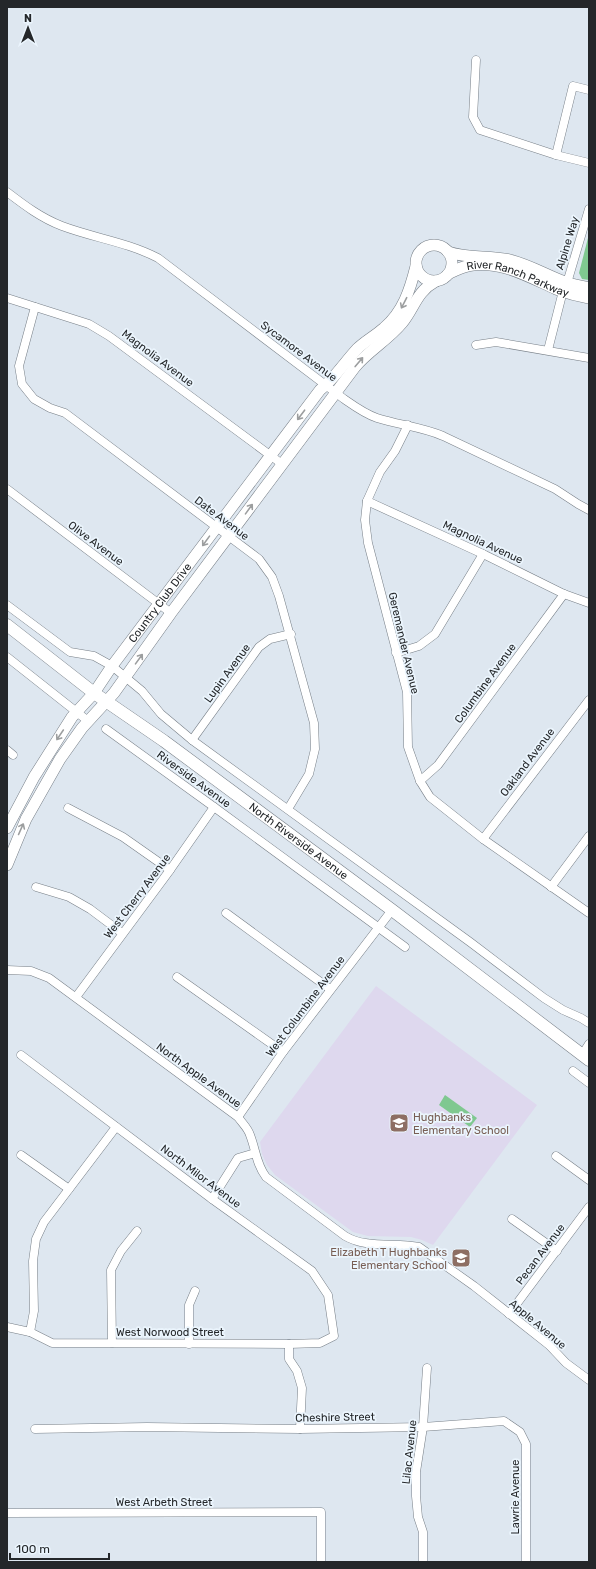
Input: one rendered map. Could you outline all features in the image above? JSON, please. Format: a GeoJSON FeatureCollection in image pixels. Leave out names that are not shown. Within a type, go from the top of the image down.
{"type":"FeatureCollection","features":[{"type":"Feature","properties":{"kind":"main road","name":"North Riverside Avenue"},"geometry":{"type":"LineString","coordinates":[[7,625],[40,649],[94,693],[164,741],[392,910],[585,1058]]}},
{"type":"Feature","properties":{"kind":"street"},"geometry":{"type":"LineString","coordinates":[[476,60],[473,117],[480,130],[556,155],[589,163]]}},
{"type":"Feature","properties":{"kind":"street"},"geometry":{"type":"LineString","coordinates":[[556,155],[573,86],[589,90]]}},
{"type":"Feature","properties":{"kind":"street","name":"Sycamore Avenue"},"geometry":{"type":"LineString","coordinates":[[7,192],[34,212],[62,226],[140,249],[158,258],[354,406],[375,417],[430,430],[555,489],[589,510]]}},
{"type":"Feature","properties":{"kind":"street","name":"Alpine Way"},"geometry":{"type":"LineString","coordinates":[[548,350],[565,287],[589,209]]}},
{"type":"Feature","properties":{"kind":"street"},"geometry":{"type":"LineString","coordinates":[[438,245],[443,247],[448,252],[452,263],[451,268],[448,274],[442,279],[436,281],[428,280],[418,271],[416,266],[417,256],[425,247],[438,245]]}},
{"type":"Feature","properties":{"kind":"street","name":"River Ranch Parkway"},"geometry":{"type":"LineString","coordinates":[[448,252],[464,256],[494,257],[517,262],[532,267],[565,287],[589,288]]}},
{"type":"Feature","properties":{"kind":"street","name":"River Ranch Parkway"},"geometry":{"type":"LineString","coordinates":[[448,274],[460,268],[471,265],[500,267],[565,287],[589,298]]}},
{"type":"Feature","properties":{"kind":"street","name":"Country Club Drive"},"geometry":{"type":"LineString","coordinates":[[7,828],[34,777],[77,712],[94,693],[112,666],[320,390],[334,378],[358,348],[383,329],[398,313],[411,287],[416,266]]}},
{"type":"Feature","properties":{"kind":"street","name":"Country Club Drive"},"geometry":{"type":"LineString","coordinates":[[7,865],[26,819],[43,786],[60,759],[85,725],[107,702],[126,677],[282,464],[364,357],[402,323],[422,290],[436,281]]}},
{"type":"Feature","properties":{"kind":"street","name":"Magnolia Avenue"},"geometry":{"type":"LineString","coordinates":[[7,298],[88,324],[109,336],[282,464]]}},
{"type":"Feature","properties":{"kind":"street","name":"Date Avenue"},"geometry":{"type":"LineString","coordinates":[[35,307],[20,366],[22,384],[34,399],[50,408],[64,413],[259,559],[272,577],[291,634],[314,723],[315,749],[309,774],[288,809]]}},
{"type":"Feature","properties":{"kind":"street"},"geometry":{"type":"LineString","coordinates":[[476,345],[496,342],[589,358]]}},
{"type":"Feature","properties":{"kind":"street","name":"Geremander Avenue"},"geometry":{"type":"LineString","coordinates":[[408,425],[395,451],[380,472],[367,500],[365,520],[368,543],[407,692],[408,747],[420,781],[430,797],[483,839],[589,913]]}},
{"type":"Feature","properties":{"kind":"street","name":"Olive Avenue"},"geometry":{"type":"LineString","coordinates":[[7,490],[171,614]]}},
{"type":"Feature","properties":{"kind":"street","name":"Magnolia Avenue"},"geometry":{"type":"LineString","coordinates":[[367,500],[483,554],[564,594],[589,604]]}},
{"type":"Feature","properties":{"kind":"street"},"geometry":{"type":"LineString","coordinates":[[396,653],[419,646],[435,634],[483,554]]}},
{"type":"Feature","properties":{"kind":"street","name":"Columbine Avenue"},"geometry":{"type":"LineString","coordinates":[[420,781],[438,765],[564,594]]}},
{"type":"Feature","properties":{"kind":"street","name":"North Riverside Avenue"},"geometry":{"type":"LineString","coordinates":[[7,605],[70,652],[94,656],[112,666],[142,691],[161,714],[192,740],[470,942],[544,998],[563,1010],[589,1023]]}},
{"type":"Feature","properties":{"kind":"street","name":"Lupin Avenue"},"geometry":{"type":"LineString","coordinates":[[192,740],[259,647],[270,639],[291,634]]}},
{"type":"Feature","properties":{"kind":"street"},"geometry":{"type":"LineString","coordinates":[[7,657],[77,712],[85,725]]}},
{"type":"Feature","properties":{"kind":"street","name":"Oakland Avenue"},"geometry":{"type":"LineString","coordinates":[[483,839],[589,700]]}},
{"type":"Feature","properties":{"kind":"street","name":"Riverside Avenue"},"geometry":{"type":"LineString","coordinates":[[106,729],[405,947]]}},
{"type":"Feature","properties":{"kind":"street","name":"West Cherry Avenue"},"geometry":{"type":"LineString","coordinates":[[76,997],[170,870],[214,807]]}},
{"type":"Feature","properties":{"kind":"street"},"geometry":{"type":"LineString","coordinates":[[68,808],[123,837],[170,870]]}},
{"type":"Feature","properties":{"kind":"street"},"geometry":{"type":"LineString","coordinates":[[551,887],[589,836]]}},
{"type":"Feature","properties":{"kind":"street"},"geometry":{"type":"LineString","coordinates":[[36,887],[74,900],[90,909],[122,933]]}},
{"type":"Feature","properties":{"kind":"street","name":"West Columbine Avenue"},"geometry":{"type":"LineString","coordinates":[[238,1117],[283,1052],[392,910]]}},
{"type":"Feature","properties":{"kind":"street"},"geometry":{"type":"LineString","coordinates":[[226,913],[330,989]]}},
{"type":"Feature","properties":{"kind":"street","name":"North Apple Avenue"},"geometry":{"type":"LineString","coordinates":[[7,970],[31,971],[49,978],[238,1117],[247,1127],[258,1164],[266,1177],[352,1241],[419,1247],[474,1286]]}},
{"type":"Feature","properties":{"kind":"street"},"geometry":{"type":"LineString","coordinates":[[177,977],[283,1052]]}},
{"type":"Feature","properties":{"kind":"street"},"geometry":{"type":"LineString","coordinates":[[585,1058],[589,1044]]}},
{"type":"Feature","properties":{"kind":"street","name":"North Milor Avenue"},"geometry":{"type":"LineString","coordinates":[[21,1055],[212,1199],[312,1272],[328,1295],[334,1336]]}},
{"type":"Feature","properties":{"kind":"street"},"geometry":{"type":"LineString","coordinates":[[573,1071],[589,1083]]}},
{"type":"Feature","properties":{"kind":"street"},"geometry":{"type":"LineString","coordinates":[[30,1332],[34,1311],[33,1262],[36,1239],[44,1222],[116,1127]]}},
{"type":"Feature","properties":{"kind":"street"},"geometry":{"type":"LineString","coordinates":[[212,1199],[238,1158],[255,1153]]}},
{"type":"Feature","properties":{"kind":"street"},"geometry":{"type":"LineString","coordinates":[[22,1155],[68,1189]]}},
{"type":"Feature","properties":{"kind":"street"},"geometry":{"type":"LineString","coordinates":[[556,1156],[589,1180]]}},
{"type":"Feature","properties":{"kind":"street","name":"Pecan Avenue"},"geometry":{"type":"LineString","coordinates":[[509,1314],[589,1207]]}},
{"type":"Feature","properties":{"kind":"street"},"geometry":{"type":"LineString","coordinates":[[512,1219],[557,1251]]}},
{"type":"Feature","properties":{"kind":"street"},"geometry":{"type":"LineString","coordinates":[[112,1343],[110,1270],[121,1251],[136,1231]]}},
{"type":"Feature","properties":{"kind":"street","name":"Apple Avenue"},"geometry":{"type":"LineString","coordinates":[[474,1286],[549,1345],[566,1363],[589,1380]]}},
{"type":"Feature","properties":{"kind":"street"},"geometry":{"type":"LineString","coordinates":[[189,1344],[189,1305],[195,1291]]}},
{"type":"Feature","properties":{"kind":"street","name":"West Norwood Street"},"geometry":{"type":"LineString","coordinates":[[7,1328],[30,1332],[52,1343],[289,1344],[320,1343],[334,1336]]}},
{"type":"Feature","properties":{"kind":"street"},"geometry":{"type":"LineString","coordinates":[[289,1344],[289,1360],[297,1371],[302,1388],[300,1429]]}},
{"type":"Feature","properties":{"kind":"street","name":"Lilac Avenue"},"geometry":{"type":"LineString","coordinates":[[423,1562],[423,1532],[418,1517],[416,1472],[423,1427],[428,1368]]}},
{"type":"Feature","properties":{"kind":"street","name":"Cheshire Street"},"geometry":{"type":"LineString","coordinates":[[35,1428],[147,1427],[300,1429],[423,1427],[504,1421],[520,1432]]}},
{"type":"Feature","properties":{"kind":"street","name":"Lawrie Avenue"},"geometry":{"type":"LineString","coordinates":[[520,1432],[526,1444],[526,1562]]}},
{"type":"Feature","properties":{"kind":"street","name":"West Arbeth Street"},"geometry":{"type":"LineString","coordinates":[[7,1513],[321,1512],[321,1562]]}},
{"type":"Feature","properties":{"kind":"shaded area","name":"Hughbanks Elementary School"},"geometry":{"type":"Polygon","coordinates":[[[376,986],[537,1105],[433,1245],[411,1237],[368,1236],[353,1232],[275,1175],[267,1165],[262,1154],[260,1142],[376,986]]]}},
{"type":"Feature","properties":{"kind":"green space"},"geometry":{"type":"Polygon","coordinates":[[[589,234],[589,280],[582,279],[579,273],[589,234]]]}},
{"type":"Feature","properties":{"kind":"green space"},"geometry":{"type":"Polygon","coordinates":[[[445,1095],[477,1118],[470,1127],[439,1105],[445,1095]]]}},
{"type":"Feature","properties":{"kind":"place","name":"Hughbanks Elementary School"},"geometry":{"type":"Point","coordinates":[399,1123]}},
{"type":"Feature","properties":{"kind":"place","name":"Elizabeth T Hughbanks Elementary School"},"geometry":{"type":"Point","coordinates":[461,1258]}}]}
